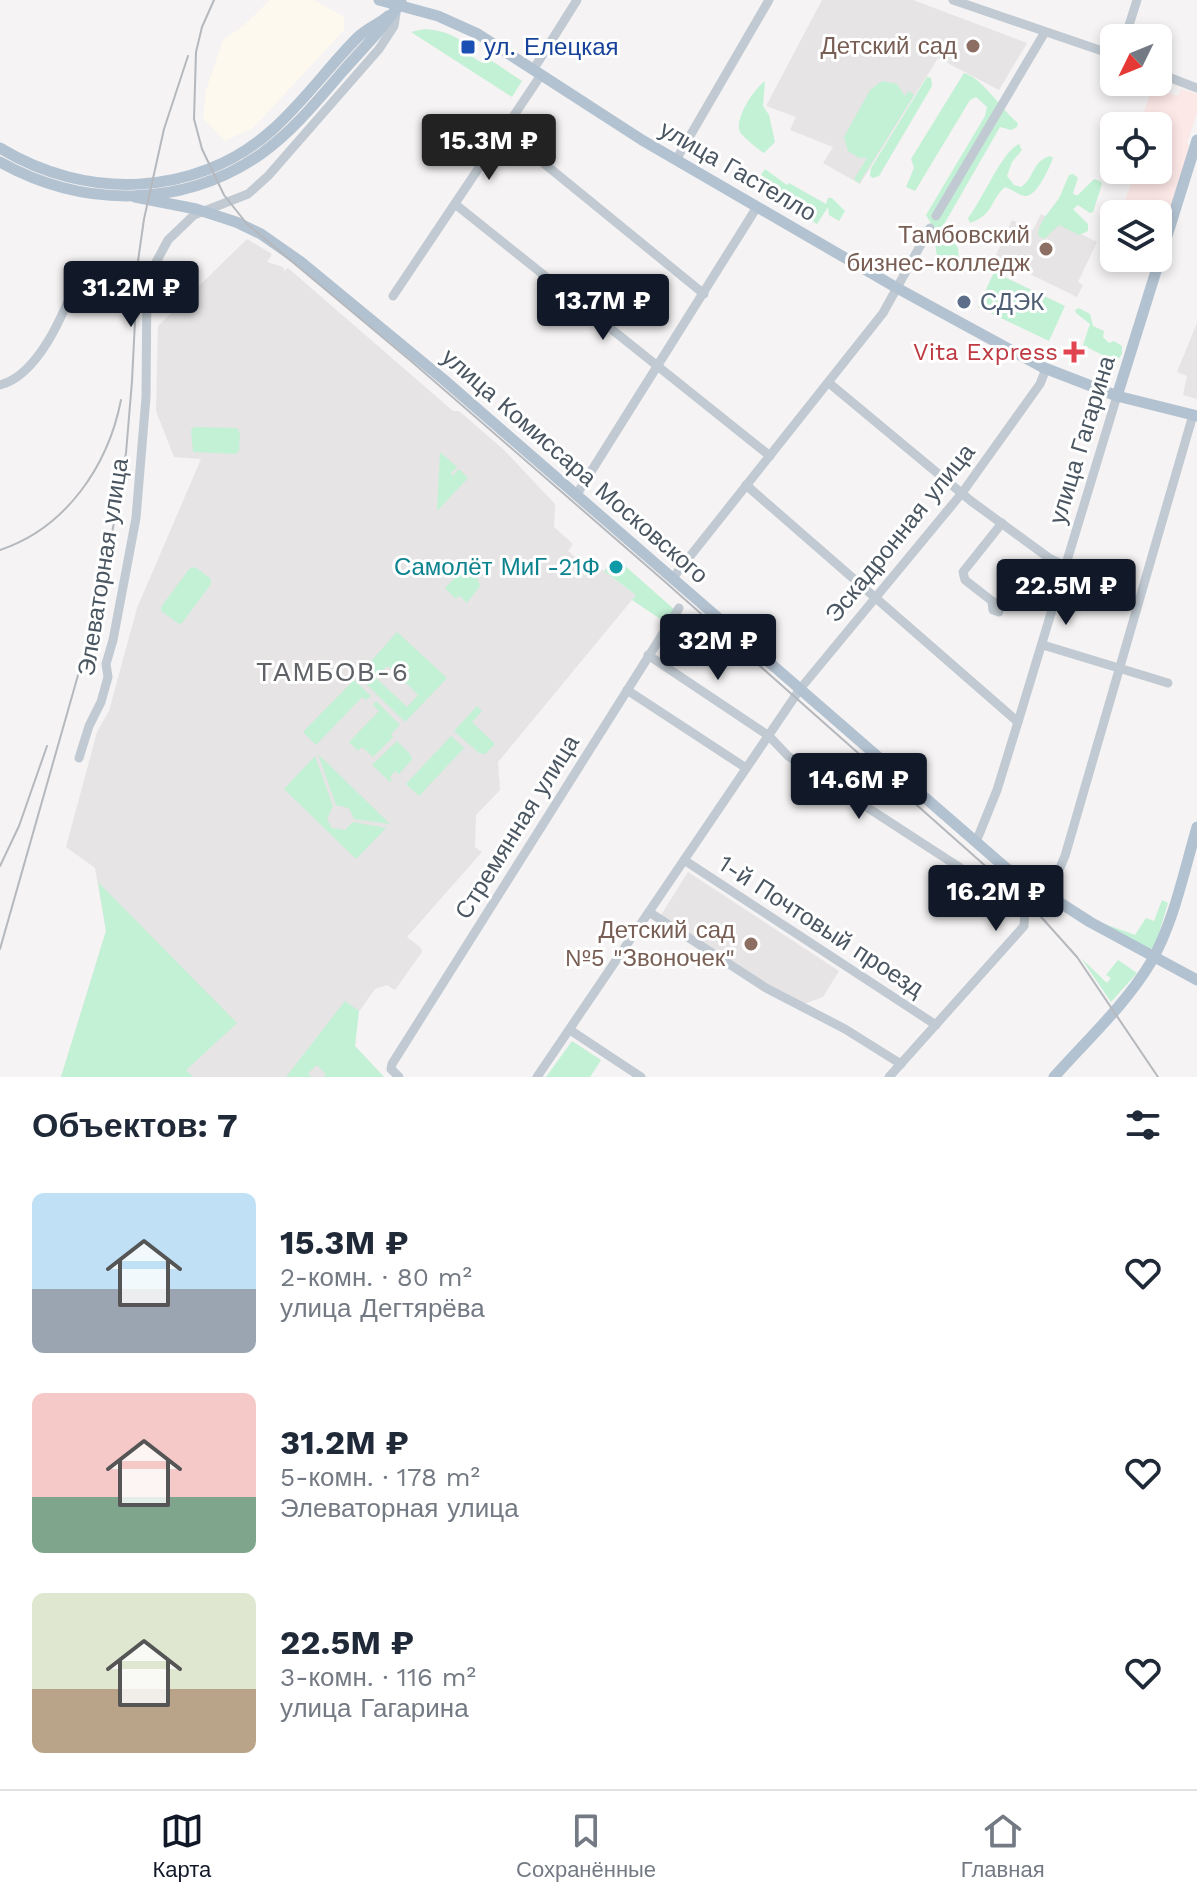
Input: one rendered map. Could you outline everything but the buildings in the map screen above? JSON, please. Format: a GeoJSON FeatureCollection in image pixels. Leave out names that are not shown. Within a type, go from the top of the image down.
{"type":"FeatureCollection","features":[{"type":"Feature","properties":{"kind":"main road","name":"улица Гастелло"},"geometry":{"type":"LineString","coordinates":[[379,0],[460,24],[676,160],[897,288],[1046,369],[1117,396],[1195,415]]}},
{"type":"Feature","properties":{"kind":"main road"},"geometry":{"type":"LineString","coordinates":[[0,162],[32,179],[93,195],[135,197],[195,187],[236,169],[276,142],[360,36],[399,4]]}},
{"type":"Feature","properties":{"kind":"main road"},"geometry":{"type":"LineString","coordinates":[[0,148],[36,168],[68,179],[125,185],[164,183],[200,172],[239,154],[316,94]]}},
{"type":"Feature","properties":{"kind":"main road","name":"улица Гагарина"},"geometry":{"type":"LineString","coordinates":[[1117,396],[1197,140]]}},
{"type":"Feature","properties":{"kind":"main road","name":"улица Комиссара Московского"},"geometry":{"type":"LineString","coordinates":[[135,197],[218,215],[247,227],[290,254],[577,494],[1006,868],[1119,939],[1197,980]]}},
{"type":"Feature","properties":{"kind":"main road"},"geometry":{"type":"LineString","coordinates":[[1054,1077],[1136,984],[1154,956],[1197,827]]}},
{"type":"Feature","properties":{"kind":"street"},"geometry":{"type":"LineString","coordinates":[[393,296],[503,130],[577,0]]}},
{"type":"Feature","properties":{"kind":"street"},"geometry":{"type":"LineString","coordinates":[[676,160],[769,0]]}},
{"type":"Feature","properties":{"kind":"street"},"geometry":{"type":"LineString","coordinates":[[953,0],[1100,50]]}},
{"type":"Feature","properties":{"kind":"street"},"geometry":{"type":"LineString","coordinates":[[1129,24],[1137,0]]}},
{"type":"Feature","properties":{"kind":"street","name":"Элеваторная улица"},"geometry":{"type":"LineString","coordinates":[[79,758],[108,677],[106,664],[136,518],[146,397],[147,288],[150,271],[168,240],[194,215],[248,194],[268,176],[379,49],[394,26],[399,4]]}},
{"type":"Feature","properties":{"kind":"street"},"geometry":{"type":"LineString","coordinates":[[936,216],[1045,32]]}},
{"type":"Feature","properties":{"kind":"street"},"geometry":{"type":"LineString","coordinates":[[1172,78],[1197,88]]}},
{"type":"Feature","properties":{"kind":"street"},"geometry":{"type":"LineString","coordinates":[[503,130],[704,294]]}},
{"type":"Feature","properties":{"kind":"street"},"geometry":{"type":"LineString","coordinates":[[455,204],[770,456]]}},
{"type":"Feature","properties":{"kind":"street"},"geometry":{"type":"LineString","coordinates":[[577,494],[757,207]]}},
{"type":"Feature","properties":{"kind":"street"},"geometry":{"type":"LineString","coordinates":[[672,579],[883,313],[930,228]]}},
{"type":"Feature","properties":{"kind":"street"},"geometry":{"type":"LineString","coordinates":[[0,385],[12,382],[42,351],[78,278]]}},
{"type":"Feature","properties":{"kind":"street","name":"Эскадронная улица"},"geometry":{"type":"LineString","coordinates":[[537,1077],[800,689],[962,493],[1040,384],[1046,369]]}},
{"type":"Feature","properties":{"kind":"street"},"geometry":{"type":"LineString","coordinates":[[829,383],[962,493],[1049,558],[1067,567]]}},
{"type":"Feature","properties":{"kind":"street","name":"улица Гагарина"},"geometry":{"type":"LineString","coordinates":[[976,842],[997,790],[1043,645],[1117,396]]}},
{"type":"Feature","properties":{"kind":"street"},"geometry":{"type":"LineString","coordinates":[[1048,895],[1065,856],[1195,415]]}},
{"type":"Feature","properties":{"kind":"street"},"geometry":{"type":"LineString","coordinates":[[746,485],[1018,722]]}},
{"type":"Feature","properties":{"kind":"street"},"geometry":{"type":"LineString","coordinates":[[992,601],[965,580],[963,572],[1002,523]]}},
{"type":"Feature","properties":{"kind":"street","name":"Стремянная улица"},"geometry":{"type":"LineString","coordinates":[[399,1077],[391,1069],[679,608]]}},
{"type":"Feature","properties":{"kind":"street"},"geometry":{"type":"LineString","coordinates":[[1043,645],[1168,683]]}},
{"type":"Feature","properties":{"kind":"street"},"geometry":{"type":"LineString","coordinates":[[648,655],[769,736],[788,756],[1014,901],[1026,914],[1024,926],[889,1077]]}},
{"type":"Feature","properties":{"kind":"street"},"geometry":{"type":"LineString","coordinates":[[627,690],[746,768]]}},
{"type":"Feature","properties":{"kind":"street","name":"1-й Почтовый проезд"},"geometry":{"type":"LineString","coordinates":[[684,860],[936,1025]]}},
{"type":"Feature","properties":{"kind":"street"},"geometry":{"type":"LineString","coordinates":[[649,912],[766,988],[845,1029],[901,1064]]}},
{"type":"Feature","properties":{"kind":"street"},"geometry":{"type":"LineString","coordinates":[[570,1030],[641,1077]]}},
{"type":"Feature","properties":{"kind":"shaded area"},"geometry":{"type":"Polygon","coordinates":[[[270,0],[314,0],[344,17],[344,30],[253,128],[225,141],[203,118],[206,90],[223,40],[270,0]]]}},
{"type":"Feature","properties":{"kind":"shaded area"},"geometry":{"type":"Polygon","coordinates":[[[822,0],[913,0],[1027,43],[999,90],[938,58],[860,184],[823,163],[833,147],[790,130],[796,117],[766,106],[822,0]]]}},
{"type":"Feature","properties":{"kind":"shaded area"},"geometry":{"type":"Polygon","coordinates":[[[1181,89],[1197,94],[1197,113],[1187,143],[1190,148],[1172,203],[1172,200],[1125,200],[1131,184],[1172,184],[1172,112],[1144,112],[1149,96],[1178,96],[1181,89]]]}},
{"type":"Feature","properties":{"kind":"shaded area","name":"Тамбовский бизнес-колледж"},"geometry":{"type":"Polygon","coordinates":[[[1041,214],[1097,242],[1078,282],[1083,285],[1077,297],[995,257],[1012,220],[1033,230],[1041,214]]]}},
{"type":"Feature","properties":{"kind":"shaded area"},"geometry":{"type":"Polygon","coordinates":[[[247,239],[272,254],[267,262],[283,267],[284,271],[288,268],[453,411],[459,411],[504,450],[555,504],[554,527],[573,544],[568,551],[585,565],[589,560],[636,595],[498,762],[500,790],[476,815],[475,847],[482,852],[407,937],[422,952],[395,990],[387,985],[375,989],[358,1013],[355,1046],[384,1077],[61,1077],[106,931],[95,868],[66,847],[97,732],[109,711],[137,608],[201,459],[174,457],[156,411],[158,326],[247,239]]]}},
{"type":"Feature","properties":{"kind":"shaded area"},"geometry":{"type":"Polygon","coordinates":[[[1197,323],[1197,399],[1183,395],[1187,376],[1177,372],[1197,323]]]}},
{"type":"Feature","properties":{"kind":"shaded area","name":"Детский сад №5 \"Звоночек\""},"geometry":{"type":"Polygon","coordinates":[[[688,872],[839,971],[823,997],[804,1004],[760,980],[661,915],[688,872]]]}},
{"type":"Feature","properties":{"kind":"green space"},"geometry":{"type":"Polygon","coordinates":[[[424,29],[454,36],[463,42],[459,48],[482,63],[486,57],[522,81],[512,97],[411,32],[424,29]]]}},
{"type":"Feature","properties":{"kind":"green space"},"geometry":{"type":"Polygon","coordinates":[[[964,73],[986,88],[1018,123],[1011,130],[1000,127],[943,226],[958,248],[959,264],[951,271],[938,264],[933,227],[926,215],[985,116],[987,107],[976,97],[970,100],[915,191],[906,187],[914,168],[911,159],[964,73]]]}},
{"type":"Feature","properties":{"kind":"green space"},"geometry":{"type":"Polygon","coordinates":[[[927,77],[931,78],[932,86],[879,176],[873,178],[870,176],[871,168],[927,77]]]}},
{"type":"Feature","properties":{"kind":"green space"},"geometry":{"type":"Polygon","coordinates":[[[765,81],[763,106],[769,115],[775,142],[764,153],[741,134],[739,126],[746,105],[765,81]]]}},
{"type":"Feature","properties":{"kind":"green space"},"geometry":{"type":"Polygon","coordinates":[[[882,81],[897,84],[905,96],[909,91],[914,95],[859,183],[854,179],[867,158],[859,158],[848,151],[844,137],[870,90],[882,81]]]}},
{"type":"Feature","properties":{"kind":"green space"},"geometry":{"type":"Polygon","coordinates":[[[1019,144],[1022,150],[1012,162],[1007,176],[1014,185],[1021,187],[1039,162],[1050,156],[1053,158],[1042,181],[1034,192],[1025,196],[1005,187],[984,216],[970,223],[968,218],[999,166],[1019,144]]]}},
{"type":"Feature","properties":{"kind":"green space"},"geometry":{"type":"Polygon","coordinates":[[[765,169],[787,185],[789,183],[826,204],[828,198],[832,198],[845,211],[839,221],[829,215],[828,207],[817,224],[768,195],[773,183],[761,175],[765,169]]]}},
{"type":"Feature","properties":{"kind":"green space"},"geometry":{"type":"Polygon","coordinates":[[[1069,175],[1078,178],[1075,195],[1094,179],[1102,184],[1093,212],[1078,205],[1073,209],[1088,224],[1088,231],[1079,235],[1059,225],[1044,239],[1038,235],[1041,223],[1058,199],[1069,175]]]}},
{"type":"Feature","properties":{"kind":"green space"},"geometry":{"type":"Polygon","coordinates":[[[994,272],[1065,306],[1049,341],[978,307],[994,272]]]}},
{"type":"Feature","properties":{"kind":"green space"},"geometry":{"type":"Polygon","coordinates":[[[1079,308],[1090,314],[1093,326],[1104,331],[1103,337],[1109,343],[1114,341],[1122,346],[1122,354],[1116,362],[1083,345],[1090,324],[1076,313],[1075,310],[1079,308]]]}},
{"type":"Feature","properties":{"kind":"green space"},"geometry":{"type":"Polygon","coordinates":[[[194,427],[237,428],[240,434],[239,451],[235,454],[193,452],[191,430],[194,427]]]}},
{"type":"Feature","properties":{"kind":"green space"},"geometry":{"type":"Polygon","coordinates":[[[440,452],[457,467],[452,476],[459,469],[468,478],[437,511],[440,452]]]}},
{"type":"Feature","properties":{"kind":"green space"},"geometry":{"type":"Polygon","coordinates":[[[616,558],[676,611],[668,624],[632,600],[636,595],[604,571],[616,558]]]}},
{"type":"Feature","properties":{"kind":"green space"},"geometry":{"type":"Polygon","coordinates":[[[466,566],[477,577],[480,586],[467,603],[459,595],[456,599],[445,588],[466,566]]]}},
{"type":"Feature","properties":{"kind":"green space"},"geometry":{"type":"Polygon","coordinates":[[[195,567],[211,579],[211,584],[179,624],[161,611],[161,607],[190,568],[195,567]]]}},
{"type":"Feature","properties":{"kind":"green space"},"geometry":{"type":"Polygon","coordinates":[[[397,632],[447,678],[405,722],[358,676],[397,632]],[[388,666],[375,677],[407,707],[418,695],[402,679],[407,673],[401,667],[395,673],[388,666]]]}},
{"type":"Feature","properties":{"kind":"green space"},"geometry":{"type":"Polygon","coordinates":[[[354,680],[371,696],[366,700],[362,697],[316,745],[303,732],[354,680]]]}},
{"type":"Feature","properties":{"kind":"green space"},"geometry":{"type":"Polygon","coordinates":[[[376,701],[400,725],[373,757],[362,747],[358,751],[349,742],[379,711],[373,705],[376,701]]]}},
{"type":"Feature","properties":{"kind":"green space"},"geometry":{"type":"Polygon","coordinates":[[[477,706],[482,711],[472,722],[495,744],[485,754],[479,753],[454,731],[477,706]]]}},
{"type":"Feature","properties":{"kind":"green space"},"geometry":{"type":"Polygon","coordinates":[[[451,736],[464,748],[419,796],[406,784],[451,736]]]}},
{"type":"Feature","properties":{"kind":"green space"},"geometry":{"type":"Polygon","coordinates":[[[397,741],[412,760],[399,774],[395,771],[390,782],[372,765],[397,741]]]}},
{"type":"Feature","properties":{"kind":"green space"},"geometry":{"type":"Polygon","coordinates":[[[318,754],[390,824],[354,819],[349,808],[336,805],[318,754]]]}},
{"type":"Feature","properties":{"kind":"green space"},"geometry":{"type":"Polygon","coordinates":[[[315,756],[333,806],[327,819],[332,828],[345,830],[353,822],[386,828],[356,859],[284,789],[315,756]]]}},
{"type":"Feature","properties":{"kind":"green space"},"geometry":{"type":"Polygon","coordinates":[[[98,882],[237,1023],[186,1070],[193,1077],[61,1077],[106,931],[98,882]]]}},
{"type":"Feature","properties":{"kind":"green space"},"geometry":{"type":"Polygon","coordinates":[[[1162,900],[1168,903],[1155,946],[1149,950],[1104,925],[1135,935],[1146,918],[1154,921],[1162,900]]]}},
{"type":"Feature","properties":{"kind":"green space"},"geometry":{"type":"Polygon","coordinates":[[[1081,958],[1107,983],[1111,978],[1106,975],[1118,960],[1137,973],[1111,1002],[1081,958]]]}},
{"type":"Feature","properties":{"kind":"green space"},"geometry":{"type":"Polygon","coordinates":[[[345,1001],[359,1011],[355,1046],[384,1077],[323,1077],[326,1074],[317,1065],[308,1073],[311,1077],[286,1077],[345,1001]]]}},
{"type":"Feature","properties":{"kind":"green space"},"geometry":{"type":"Polygon","coordinates":[[[572,1041],[601,1060],[590,1077],[546,1077],[572,1041]]]}},
{"type":"Feature","properties":{"kind":"railway"},"geometry":{"type":"LineString","coordinates":[[214,0],[202,27],[196,52],[194,119],[202,149],[224,195],[247,224],[411,361],[663,580],[1034,909],[1077,957],[1158,1077]]}},
{"type":"Feature","properties":{"kind":"railway"},"geometry":{"type":"LineString","coordinates":[[0,949],[102,591],[126,453],[138,261],[144,219],[164,129],[188,56]]}},
{"type":"Feature","properties":{"kind":"railway"},"geometry":{"type":"LineString","coordinates":[[0,550],[45,527],[80,492],[106,448],[121,400]]}},
{"type":"Feature","properties":{"kind":"railway"},"geometry":{"type":"LineString","coordinates":[[0,866],[19,826],[47,746]]}},
{"type":"Feature","properties":{"kind":"place","name":"Детский сад"},"geometry":{"type":"Point","coordinates":[973,46]}},
{"type":"Feature","properties":{"kind":"place","name":"ул. Елецкая"},"geometry":{"type":"Point","coordinates":[468,47]}},
{"type":"Feature","properties":{"kind":"place","name":"Тамбовский бизнес-колледж"},"geometry":{"type":"Point","coordinates":[1046,249]}},
{"type":"Feature","properties":{"kind":"place","name":"СДЭК"},"geometry":{"type":"Point","coordinates":[964,302]}},
{"type":"Feature","properties":{"kind":"place","name":"Vita Express"},"geometry":{"type":"Point","coordinates":[1074,352]}},
{"type":"Feature","properties":{"kind":"place","name":"Самолёт МиГ-21Ф"},"geometry":{"type":"Point","coordinates":[616,567]}},
{"type":"Feature","properties":{"kind":"place","name":"Детский сад №5 \"Звоночек\""},"geometry":{"type":"Point","coordinates":[751,944]}},
{"type":"Feature","properties":{"kind":"district","name":"ТАМБОВ-6"},"geometry":{"type":"Point","coordinates":[333,672]}}]}
